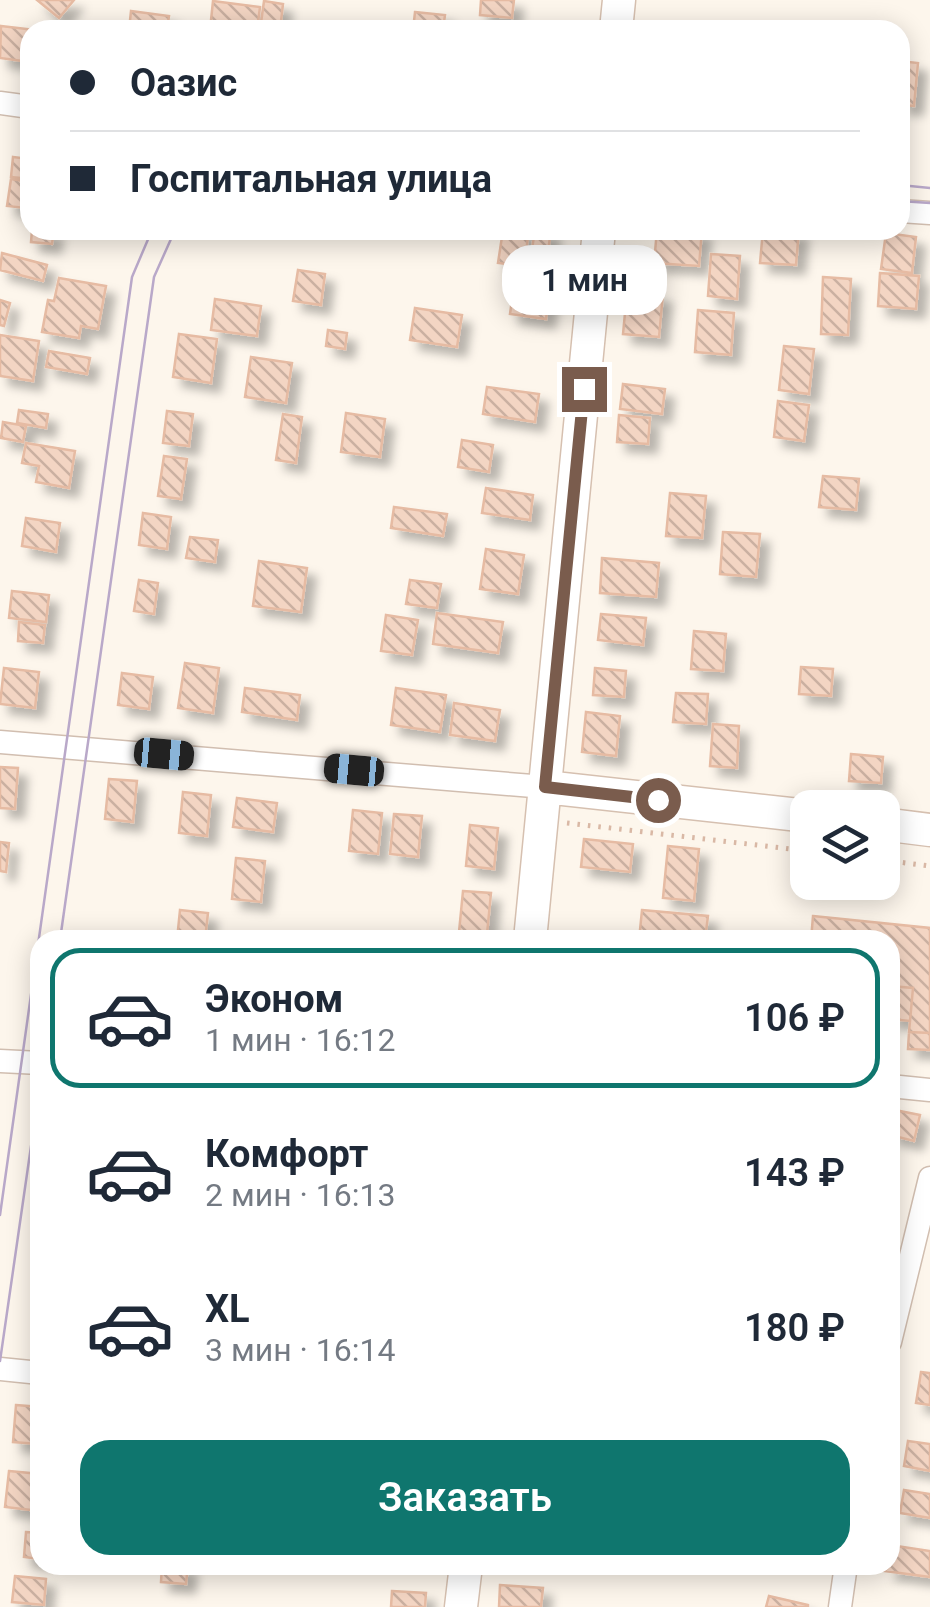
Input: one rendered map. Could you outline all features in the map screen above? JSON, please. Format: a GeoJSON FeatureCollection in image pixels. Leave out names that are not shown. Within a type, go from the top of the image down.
{"type":"FeatureCollection","features":[{"type":"Feature","properties":{"kind":"main road"},"geometry":{"type":"LineString","coordinates":[[531,930],[598,240]]}},
{"type":"Feature","properties":{"kind":"main road"},"geometry":{"type":"LineString","coordinates":[[543,804],[790,815]]}},
{"type":"Feature","properties":{"kind":"main road"},"geometry":{"type":"LineString","coordinates":[[900,826],[930,830]]}},
{"type":"Feature","properties":{"kind":"main road"},"geometry":{"type":"LineString","coordinates":[[462,1607],[465,1575]]}},
{"type":"Feature","properties":{"kind":"street"},"geometry":{"type":"LineString","coordinates":[[0,742],[543,804]]}},
{"type":"Feature","properties":{"kind":"street"},"geometry":{"type":"LineString","coordinates":[[0,1061],[30,1062]]}},
{"type":"Feature","properties":{"kind":"street"},"geometry":{"type":"LineString","coordinates":[[900,1087],[930,1090]]}},
{"type":"Feature","properties":{"kind":"street"},"geometry":{"type":"LineString","coordinates":[[900,1301],[930,1178]]}},
{"type":"Feature","properties":{"kind":"street"},"geometry":{"type":"LineString","coordinates":[[0,1369],[30,1372]]}},
{"type":"Feature","properties":{"kind":"street"},"geometry":{"type":"LineString","coordinates":[[840,1607],[845,1575]]}},
{"type":"Feature","properties":{"kind":"path"},"geometry":{"type":"LineString","coordinates":[[543,804],[790,849]]}},
{"type":"Feature","properties":{"kind":"path"},"geometry":{"type":"LineString","coordinates":[[900,862],[930,866]]}},
{"type":"Feature","properties":{"kind":"building"},"geometry":{"type":"Polygon","coordinates":[[[37,0],[74,0],[59,18],[37,0]]]}},
{"type":"Feature","properties":{"kind":"building"},"geometry":{"type":"Polygon","coordinates":[[[481,0],[514,0],[512,18],[480,15],[481,0]]]}},
{"type":"Feature","properties":{"kind":"building"},"geometry":{"type":"Polygon","coordinates":[[[213,1],[260,7],[258,20],[211,20],[213,1]]]}},
{"type":"Feature","properties":{"kind":"building"},"geometry":{"type":"Polygon","coordinates":[[[264,1],[283,4],[281,20],[261,20],[264,1]]]}},
{"type":"Feature","properties":{"kind":"building"},"geometry":{"type":"Polygon","coordinates":[[[131,11],[169,16],[168,20],[130,20],[131,11]]]}},
{"type":"Feature","properties":{"kind":"building"},"geometry":{"type":"Polygon","coordinates":[[[415,12],[445,15],[444,20],[414,20],[415,12]]]}},
{"type":"Feature","properties":{"kind":"building"},"geometry":{"type":"Polygon","coordinates":[[[1,26],[20,28],[20,61],[0,58],[1,26]]]}},
{"type":"Feature","properties":{"kind":"building"},"geometry":{"type":"Polygon","coordinates":[[[910,62],[918,63],[914,106],[910,106],[910,62]]]}},
{"type":"Feature","properties":{"kind":"building"},"geometry":{"type":"Polygon","coordinates":[[[13,157],[20,158],[20,178],[11,177],[13,157]]]}},
{"type":"Feature","properties":{"kind":"building"},"geometry":{"type":"Polygon","coordinates":[[[11,179],[20,180],[20,207],[7,206],[11,179]]]}},
{"type":"Feature","properties":{"kind":"building"},"geometry":{"type":"Polygon","coordinates":[[[916,237],[912,273],[881,269],[885,240],[916,237]]]}},
{"type":"Feature","properties":{"kind":"building"},"geometry":{"type":"Polygon","coordinates":[[[31,240],[53,240],[52,244],[31,240]]]}},
{"type":"Feature","properties":{"kind":"building"},"geometry":{"type":"Polygon","coordinates":[[[501,240],[528,240],[524,266],[498,263],[501,240]]]}},
{"type":"Feature","properties":{"kind":"building"},"geometry":{"type":"Polygon","coordinates":[[[533,240],[550,240],[548,252],[532,249],[533,240]]]}},
{"type":"Feature","properties":{"kind":"building"},"geometry":{"type":"Polygon","coordinates":[[[656,240],[701,240],[699,266],[654,263],[656,240]]]}},
{"type":"Feature","properties":{"kind":"building"},"geometry":{"type":"Polygon","coordinates":[[[762,240],[798,240],[796,265],[760,263],[762,240]]]}},
{"type":"Feature","properties":{"kind":"building"},"geometry":{"type":"Polygon","coordinates":[[[2,253],[47,265],[43,281],[0,270],[2,253]]]}},
{"type":"Feature","properties":{"kind":"building"},"geometry":{"type":"Polygon","coordinates":[[[711,254],[740,256],[737,299],[708,296],[711,254]]]}},
{"type":"Feature","properties":{"kind":"building"},"geometry":{"type":"Polygon","coordinates":[[[298,270],[325,274],[321,305],[293,301],[298,270]]]}},
{"type":"Feature","properties":{"kind":"building"},"geometry":{"type":"Polygon","coordinates":[[[516,270],[552,276],[546,319],[510,314],[516,270]]]}},
{"type":"Feature","properties":{"kind":"building"},"geometry":{"type":"Polygon","coordinates":[[[880,273],[919,276],[916,309],[878,306],[880,273]]]}},
{"type":"Feature","properties":{"kind":"building"},"geometry":{"type":"Polygon","coordinates":[[[823,277],[851,279],[848,335],[821,334],[823,277]]]}},
{"type":"Feature","properties":{"kind":"building"},"geometry":{"type":"Polygon","coordinates":[[[59,278],[106,286],[98,329],[81,326],[79,338],[42,332],[48,300],[54,301],[59,278]]]}},
{"type":"Feature","properties":{"kind":"building"},"geometry":{"type":"Polygon","coordinates":[[[627,292],[663,294],[659,337],[623,334],[627,292]]]}},
{"type":"Feature","properties":{"kind":"building"},"geometry":{"type":"Polygon","coordinates":[[[215,299],[261,306],[257,336],[211,330],[215,299]]]}},
{"type":"Feature","properties":{"kind":"building"},"geometry":{"type":"Polygon","coordinates":[[[0,300],[10,303],[4,326],[0,325],[0,300]]]}},
{"type":"Feature","properties":{"kind":"building"},"geometry":{"type":"Polygon","coordinates":[[[415,308],[462,315],[457,347],[410,340],[415,308]]]}},
{"type":"Feature","properties":{"kind":"building"},"geometry":{"type":"Polygon","coordinates":[[[698,310],[734,313],[731,355],[695,352],[698,310]]]}},
{"type":"Feature","properties":{"kind":"building"},"geometry":{"type":"Polygon","coordinates":[[[328,330],[347,333],[345,349],[326,346],[328,330]]]}},
{"type":"Feature","properties":{"kind":"building"},"geometry":{"type":"Polygon","coordinates":[[[179,334],[217,339],[211,383],[173,377],[179,334]]]}},
{"type":"Feature","properties":{"kind":"building"},"geometry":{"type":"Polygon","coordinates":[[[0,335],[39,341],[33,381],[0,376],[0,335]]]}},
{"type":"Feature","properties":{"kind":"building"},"geometry":{"type":"Polygon","coordinates":[[[784,346],[814,349],[809,394],[779,390],[784,346]]]}},
{"type":"Feature","properties":{"kind":"building"},"geometry":{"type":"Polygon","coordinates":[[[49,351],[90,358],[87,374],[46,367],[49,351]]]}},
{"type":"Feature","properties":{"kind":"building"},"geometry":{"type":"Polygon","coordinates":[[[251,357],[292,363],[286,403],[245,397],[251,357]]]}},
{"type":"Feature","properties":{"kind":"building"},"geometry":{"type":"Polygon","coordinates":[[[623,384],[665,389],[662,414],[620,409],[623,384]]]}},
{"type":"Feature","properties":{"kind":"building"},"geometry":{"type":"Polygon","coordinates":[[[487,387],[539,394],[535,422],[483,414],[487,387]]]}},
{"type":"Feature","properties":{"kind":"building"},"geometry":{"type":"Polygon","coordinates":[[[778,401],[809,405],[804,441],[774,437],[778,401]]]}},
{"type":"Feature","properties":{"kind":"building"},"geometry":{"type":"Polygon","coordinates":[[[19,410],[48,414],[46,428],[17,423],[19,410]]]}},
{"type":"Feature","properties":{"kind":"building"},"geometry":{"type":"Polygon","coordinates":[[[167,411],[193,414],[189,446],[163,443],[167,411]]]}},
{"type":"Feature","properties":{"kind":"building"},"geometry":{"type":"Polygon","coordinates":[[[346,413],[385,419],[380,457],[341,452],[346,413]]]}},
{"type":"Feature","properties":{"kind":"building"},"geometry":{"type":"Polygon","coordinates":[[[283,414],[302,417],[296,463],[276,460],[283,414]]]}},
{"type":"Feature","properties":{"kind":"building"},"geometry":{"type":"Polygon","coordinates":[[[619,415],[650,418],[648,444],[617,442],[619,415]]]}},
{"type":"Feature","properties":{"kind":"building"},"geometry":{"type":"Polygon","coordinates":[[[3,422],[26,426],[23,442],[1,438],[3,422]]]}},
{"type":"Feature","properties":{"kind":"building"},"geometry":{"type":"Polygon","coordinates":[[[462,440],[493,445],[489,472],[458,467],[462,440]]]}},
{"type":"Feature","properties":{"kind":"building"},"geometry":{"type":"Polygon","coordinates":[[[26,443],[75,451],[69,488],[36,482],[39,466],[22,463],[26,443]]]}},
{"type":"Feature","properties":{"kind":"building"},"geometry":{"type":"Polygon","coordinates":[[[164,456],[187,459],[181,499],[158,496],[164,456]]]}},
{"type":"Feature","properties":{"kind":"building"},"geometry":{"type":"Polygon","coordinates":[[[823,476],[859,479],[856,510],[819,507],[823,476]]]}},
{"type":"Feature","properties":{"kind":"building"},"geometry":{"type":"Polygon","coordinates":[[[486,488],[533,495],[530,520],[482,513],[486,488]]]}},
{"type":"Feature","properties":{"kind":"building"},"geometry":{"type":"Polygon","coordinates":[[[670,493],[706,496],[702,538],[666,536],[670,493]]]}},
{"type":"Feature","properties":{"kind":"building"},"geometry":{"type":"Polygon","coordinates":[[[394,507],[447,514],[443,536],[391,528],[394,507]]]}},
{"type":"Feature","properties":{"kind":"building"},"geometry":{"type":"Polygon","coordinates":[[[143,513],[171,517],[167,549],[139,545],[143,513]]]}},
{"type":"Feature","properties":{"kind":"building"},"geometry":{"type":"Polygon","coordinates":[[[26,518],[60,523],[56,552],[22,546],[26,518]]]}},
{"type":"Feature","properties":{"kind":"building"},"geometry":{"type":"Polygon","coordinates":[[[723,532],[760,534],[756,577],[720,574],[723,532]]]}},
{"type":"Feature","properties":{"kind":"building"},"geometry":{"type":"Polygon","coordinates":[[[190,537],[218,540],[215,562],[186,558],[190,537]]]}},
{"type":"Feature","properties":{"kind":"building"},"geometry":{"type":"Polygon","coordinates":[[[486,549],[524,555],[518,594],[480,589],[486,549]]]}},
{"type":"Feature","properties":{"kind":"building"},"geometry":{"type":"Polygon","coordinates":[[[602,558],[659,563],[656,597],[600,593],[602,558]]]}},
{"type":"Feature","properties":{"kind":"building"},"geometry":{"type":"Polygon","coordinates":[[[259,561],[307,568],[301,612],[253,606],[259,561]]]}},
{"type":"Feature","properties":{"kind":"building"},"geometry":{"type":"Polygon","coordinates":[[[139,580],[158,583],[154,614],[134,611],[139,580]]]}},
{"type":"Feature","properties":{"kind":"building"},"geometry":{"type":"Polygon","coordinates":[[[410,580],[441,584],[437,608],[406,604],[410,580]]]}},
{"type":"Feature","properties":{"kind":"building"},"geometry":{"type":"Polygon","coordinates":[[[12,591],[49,595],[46,622],[9,618],[12,591]]]}},
{"type":"Feature","properties":{"kind":"building"},"geometry":{"type":"Polygon","coordinates":[[[437,613],[503,622],[498,653],[433,644],[437,613]]]}},
{"type":"Feature","properties":{"kind":"building"},"geometry":{"type":"Polygon","coordinates":[[[601,614],[646,618],[643,645],[598,640],[601,614]]]}},
{"type":"Feature","properties":{"kind":"building"},"geometry":{"type":"Polygon","coordinates":[[[386,615],[418,620],[412,655],[381,651],[386,615]]]}},
{"type":"Feature","properties":{"kind":"building"},"geometry":{"type":"Polygon","coordinates":[[[19,622],[45,625],[43,643],[18,641],[19,622]]]}},
{"type":"Feature","properties":{"kind":"building"},"geometry":{"type":"Polygon","coordinates":[[[694,631],[726,634],[723,671],[691,669],[694,631]]]}},
{"type":"Feature","properties":{"kind":"building"},"geometry":{"type":"Polygon","coordinates":[[[185,663],[219,668],[213,713],[178,708],[185,663]]]}},
{"type":"Feature","properties":{"kind":"building"},"geometry":{"type":"Polygon","coordinates":[[[801,667],[833,669],[831,696],[799,694],[801,667]]]}},
{"type":"Feature","properties":{"kind":"building"},"geometry":{"type":"Polygon","coordinates":[[[4,668],[39,672],[35,708],[0,704],[4,668]]]}},
{"type":"Feature","properties":{"kind":"building"},"geometry":{"type":"Polygon","coordinates":[[[595,668],[626,671],[624,697],[593,695],[595,668]]]}},
{"type":"Feature","properties":{"kind":"building"},"geometry":{"type":"Polygon","coordinates":[[[122,673],[153,677],[149,709],[118,705],[122,673]]]}},
{"type":"Feature","properties":{"kind":"building"},"geometry":{"type":"Polygon","coordinates":[[[245,688],[300,695],[297,720],[242,712],[245,688]]]}},
{"type":"Feature","properties":{"kind":"building"},"geometry":{"type":"Polygon","coordinates":[[[396,688],[446,695],[440,732],[391,725],[396,688]]]}},
{"type":"Feature","properties":{"kind":"building"},"geometry":{"type":"Polygon","coordinates":[[[676,693],[708,694],[706,724],[673,722],[676,693]]]}},
{"type":"Feature","properties":{"kind":"building"},"geometry":{"type":"Polygon","coordinates":[[[454,703],[500,710],[495,741],[450,735],[454,703]]]}},
{"type":"Feature","properties":{"kind":"building"},"geometry":{"type":"Polygon","coordinates":[[[586,712],[620,716],[616,756],[582,752],[586,712]]]}},
{"type":"Feature","properties":{"kind":"building"},"geometry":{"type":"Polygon","coordinates":[[[713,724],[739,726],[737,768],[710,766],[713,724]]]}},
{"type":"Feature","properties":{"kind":"building"},"geometry":{"type":"Polygon","coordinates":[[[851,754],[883,757],[881,783],[849,781],[851,754]]]}},
{"type":"Feature","properties":{"kind":"building"},"geometry":{"type":"Polygon","coordinates":[[[0,767],[18,768],[15,809],[0,808],[0,767]]]}},
{"type":"Feature","properties":{"kind":"building"},"geometry":{"type":"Polygon","coordinates":[[[109,779],[137,781],[133,822],[105,819],[109,779]]]}},
{"type":"Feature","properties":{"kind":"building"},"geometry":{"type":"Polygon","coordinates":[[[183,792],[211,795],[207,836],[179,833],[183,792]]]}},
{"type":"Feature","properties":{"kind":"building"},"geometry":{"type":"Polygon","coordinates":[[[237,798],[277,803],[273,832],[233,827],[237,798]]]}},
{"type":"Feature","properties":{"kind":"building"},"geometry":{"type":"Polygon","coordinates":[[[353,810],[382,813],[378,854],[349,851],[353,810]]]}},
{"type":"Feature","properties":{"kind":"building"},"geometry":{"type":"Polygon","coordinates":[[[394,814],[422,816],[418,857],[390,854],[394,814]]]}},
{"type":"Feature","properties":{"kind":"building"},"geometry":{"type":"Polygon","coordinates":[[[470,825],[498,828],[494,869],[466,866],[470,825]]]}},
{"type":"Feature","properties":{"kind":"building"},"geometry":{"type":"Polygon","coordinates":[[[584,839],[633,844],[630,872],[581,867],[584,839]]]}},
{"type":"Feature","properties":{"kind":"building"},"geometry":{"type":"Polygon","coordinates":[[[0,842],[9,843],[6,872],[0,871],[0,842]]]}},
{"type":"Feature","properties":{"kind":"building"},"geometry":{"type":"Polygon","coordinates":[[[668,846],[699,849],[694,901],[663,898],[668,846]]]}},
{"type":"Feature","properties":{"kind":"building"},"geometry":{"type":"Polygon","coordinates":[[[236,858],[265,861],[261,902],[232,899],[236,858]]]}},
{"type":"Feature","properties":{"kind":"building"},"geometry":{"type":"Polygon","coordinates":[[[463,891],[491,893],[487,930],[459,930],[463,891]]]}},
{"type":"Feature","properties":{"kind":"building"},"geometry":{"type":"Polygon","coordinates":[[[180,910],[208,913],[206,930],[178,930],[180,910]]]}},
{"type":"Feature","properties":{"kind":"building"},"geometry":{"type":"Polygon","coordinates":[[[642,910],[708,916],[706,930],[640,930],[642,910]]]}},
{"type":"Feature","properties":{"kind":"building"},"geometry":{"type":"Polygon","coordinates":[[[813,916],[930,928],[930,1033],[909,1032],[913,988],[900,987],[900,930],[812,930],[813,916]]]}},
{"type":"Feature","properties":{"kind":"building"},"geometry":{"type":"Polygon","coordinates":[[[900,987],[913,988],[910,1021],[900,1020],[900,987]]]}},
{"type":"Feature","properties":{"kind":"building"},"geometry":{"type":"Polygon","coordinates":[[[909,1032],[930,1033],[930,1050],[908,1049],[909,1032]]]}},
{"type":"Feature","properties":{"kind":"building"},"geometry":{"type":"Polygon","coordinates":[[[900,1111],[920,1115],[914,1141],[900,1138],[900,1111]]]}},
{"type":"Feature","properties":{"kind":"building"},"geometry":{"type":"Polygon","coordinates":[[[921,1372],[930,1373],[930,1405],[916,1403],[921,1372]]]}},
{"type":"Feature","properties":{"kind":"building"},"geometry":{"type":"Polygon","coordinates":[[[16,1405],[30,1406],[30,1443],[13,1442],[16,1405]]]}},
{"type":"Feature","properties":{"kind":"building"},"geometry":{"type":"Polygon","coordinates":[[[908,1441],[930,1444],[930,1471],[904,1466],[908,1441]]]}},
{"type":"Feature","properties":{"kind":"building"},"geometry":{"type":"Polygon","coordinates":[[[9,1471],[30,1473],[30,1510],[5,1507],[9,1471]]]}},
{"type":"Feature","properties":{"kind":"building"},"geometry":{"type":"Polygon","coordinates":[[[904,1490],[930,1494],[930,1518],[900,1513],[904,1490]]]}},
{"type":"Feature","properties":{"kind":"building"},"geometry":{"type":"Polygon","coordinates":[[[26,1532],[30,1532],[30,1558],[24,1557],[26,1532]]]}},
{"type":"Feature","properties":{"kind":"building"},"geometry":{"type":"Polygon","coordinates":[[[900,1546],[930,1551],[930,1577],[900,1573],[900,1546]]]}},
{"type":"Feature","properties":{"kind":"building"},"geometry":{"type":"Polygon","coordinates":[[[161,1575],[187,1575],[186,1584],[161,1582],[161,1575]]]}},
{"type":"Feature","properties":{"kind":"building"},"geometry":{"type":"Polygon","coordinates":[[[15,1576],[46,1579],[44,1605],[12,1602],[15,1576]]]}},
{"type":"Feature","properties":{"kind":"building"},"geometry":{"type":"Polygon","coordinates":[[[500,1585],[543,1588],[541,1607],[499,1607],[500,1585]]]}},
{"type":"Feature","properties":{"kind":"building"},"geometry":{"type":"Polygon","coordinates":[[[392,1591],[426,1593],[425,1607],[391,1607],[392,1591]]]}},
{"type":"Feature","properties":{"kind":"building"},"geometry":{"type":"Polygon","coordinates":[[[769,1596],[808,1605],[808,1607],[766,1607],[769,1596]]]}},
{"type":"Feature","properties":{"kind":"tram line"},"geometry":{"type":"LineString","coordinates":[[910,186],[930,188]]}},
{"type":"Feature","properties":{"kind":"tram line"},"geometry":{"type":"LineString","coordinates":[[910,202],[930,203]]}},
{"type":"Feature","properties":{"kind":"tram line"},"geometry":{"type":"LineString","coordinates":[[40,930],[132,277],[148,240]]}},
{"type":"Feature","properties":{"kind":"tram line"},"geometry":{"type":"LineString","coordinates":[[61,930],[154,277],[171,240]]}},
{"type":"Feature","properties":{"kind":"tram line"},"geometry":{"type":"LineString","coordinates":[[0,1215],[30,1002]]}},
{"type":"Feature","properties":{"kind":"tram line"},"geometry":{"type":"LineString","coordinates":[[0,1361],[30,1153]]}},
{"type":"Feature","properties":{"kind":"route"},"geometry":{"type":"LineString","coordinates":[[584,389],[545,787],[658,800]]}}]}
